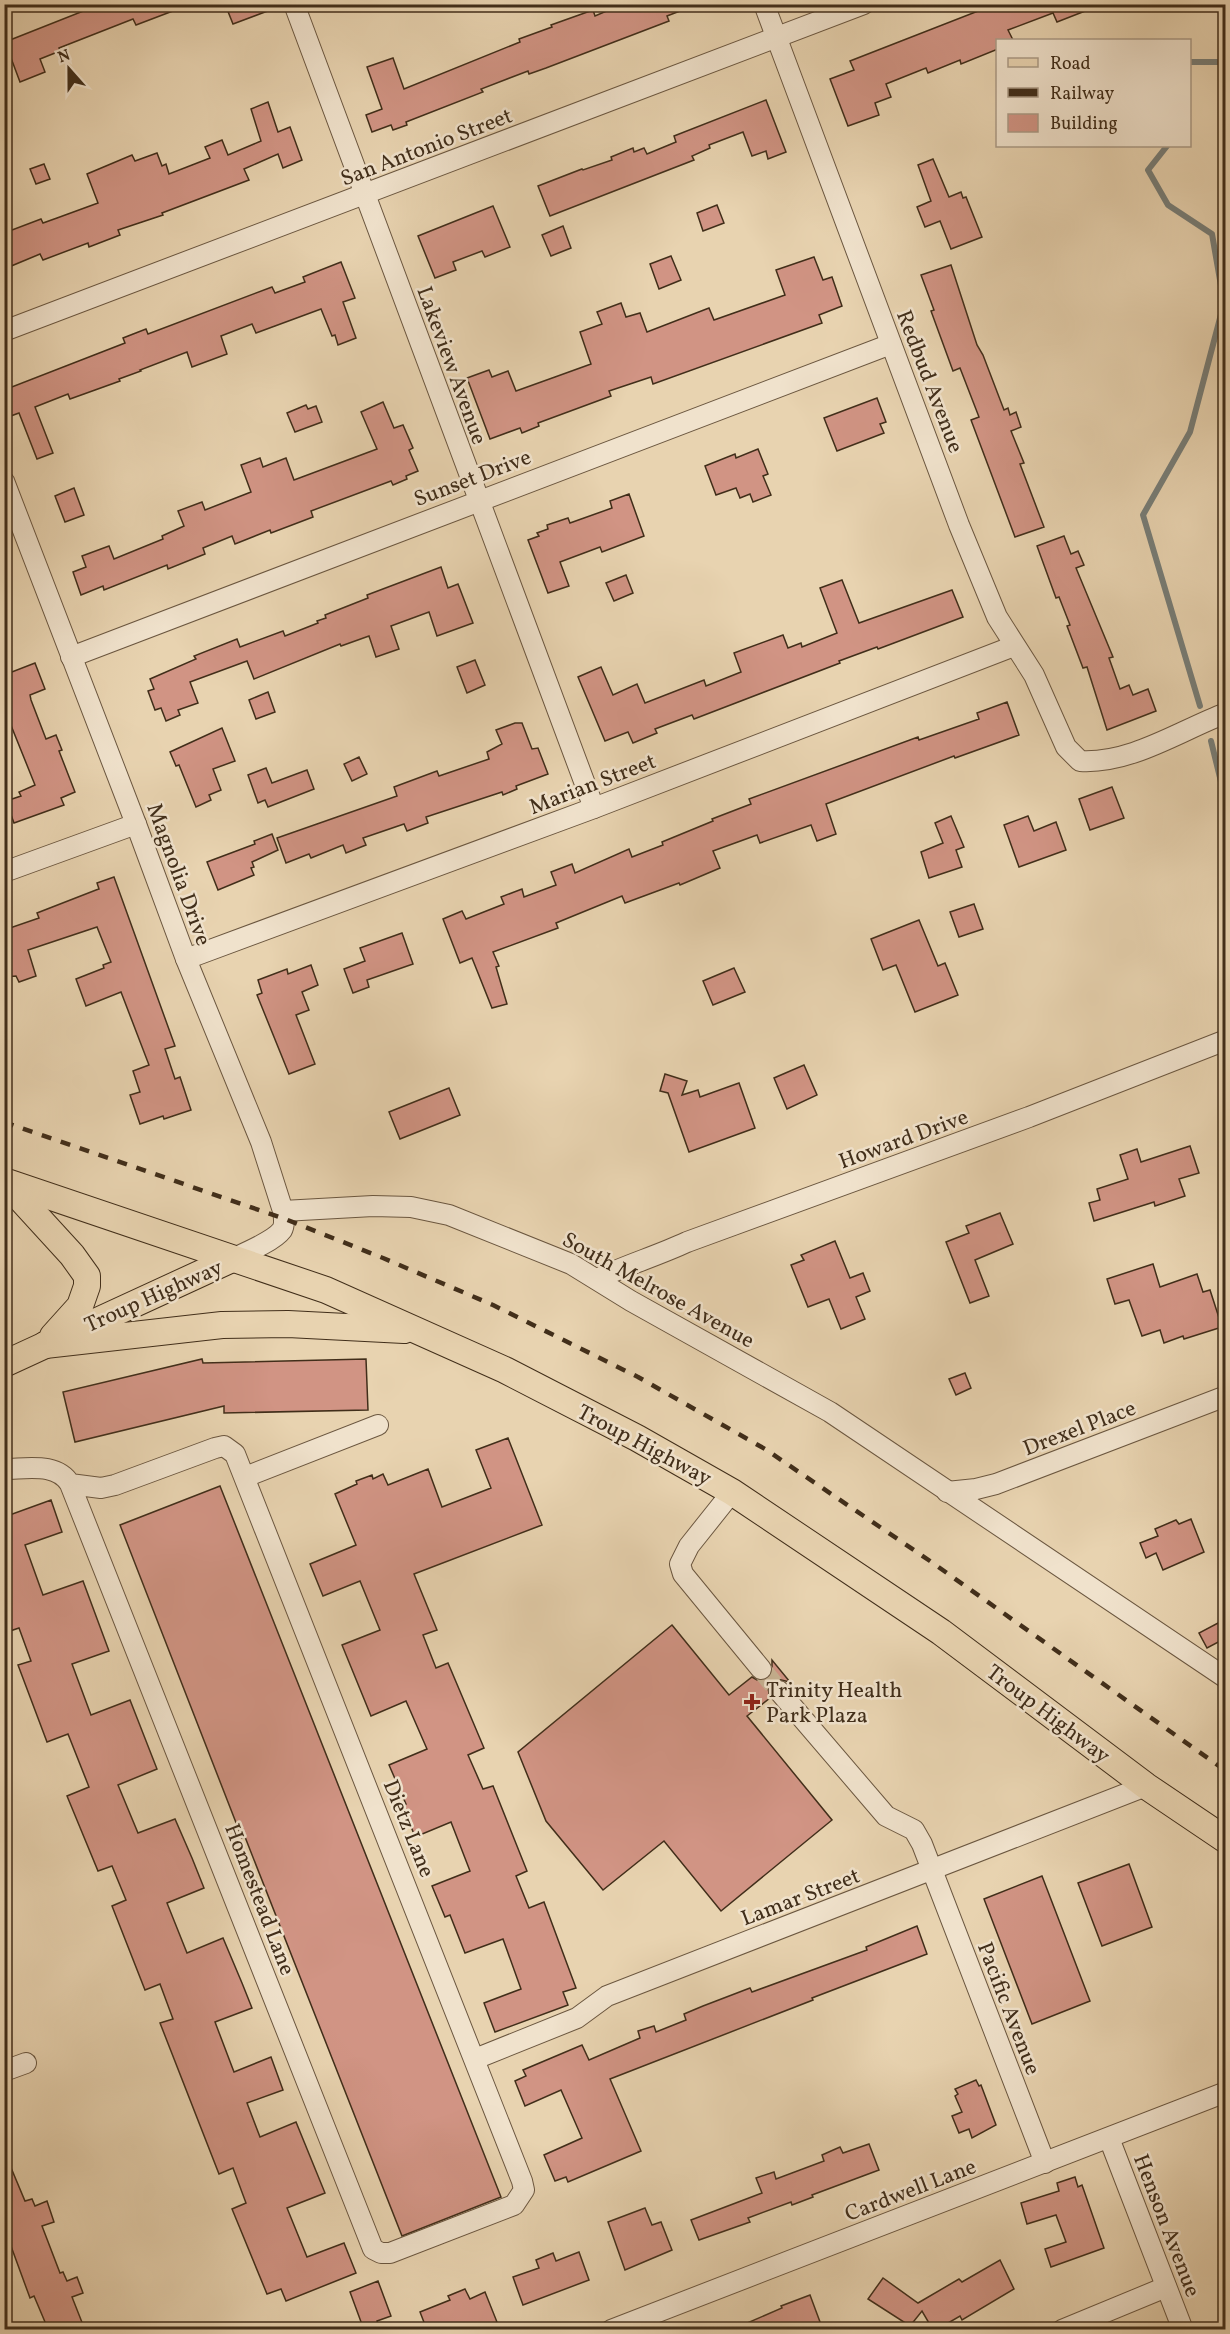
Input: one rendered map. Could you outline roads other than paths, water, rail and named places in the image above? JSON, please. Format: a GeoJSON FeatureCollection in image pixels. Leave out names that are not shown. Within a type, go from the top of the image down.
{"type":"FeatureCollection","features":[{"type":"Feature","properties":{"kind":"main road"},"geometry":{"type":"LineString","coordinates":[[5,1181],[232,1259]]}},
{"type":"Feature","properties":{"kind":"main road"},"geometry":{"type":"LineString","coordinates":[[5,1181],[72,1255],[87,1276],[87,1286],[80,1306],[45,1345]]}},
{"type":"Feature","properties":{"kind":"main road","name":"Troup Highway"},"geometry":{"type":"LineString","coordinates":[[4,1364],[232,1259],[326,1290],[515,1376],[636,1438],[732,1492],[941,1632],[1146,1786],[1226,1840]]}},
{"type":"Feature","properties":{"kind":"main road"},"geometry":{"type":"LineString","coordinates":[[45,1345],[233,1324],[288,1324],[416,1331]]}},
{"type":"Feature","properties":{"kind":"street","name":"Lakeview Avenue"},"geometry":{"type":"LineString","coordinates":[[294,4],[594,808]]}},
{"type":"Feature","properties":{"kind":"street","name":"Redbud Avenue"},"geometry":{"type":"LineString","coordinates":[[764,4],[959,525],[997,617],[1034,675],[1066,747],[1080,761],[1101,762],[1141,750],[1226,713]]}},
{"type":"Feature","properties":{"kind":"street","name":"San Antonio Street"},"geometry":{"type":"LineString","coordinates":[[4,331],[864,4]]}},
{"type":"Feature","properties":{"kind":"street","name":"Sunset Drive"},"geometry":{"type":"LineString","coordinates":[[71,657],[891,344]]}},
{"type":"Feature","properties":{"kind":"street","name":"Magnolia Drive"},"geometry":{"type":"LineString","coordinates":[[4,481],[186,959],[261,1142],[283,1211]]}},
{"type":"Feature","properties":{"kind":"street","name":"Marian Street"},"geometry":{"type":"LineString","coordinates":[[186,959],[594,808],[1014,646]]}},
{"type":"Feature","properties":{"kind":"street"},"geometry":{"type":"LineString","coordinates":[[4,872],[136,824]]}},
{"type":"Feature","properties":{"kind":"street","name":"Howard Drive"},"geometry":{"type":"LineString","coordinates":[[597,1279],[687,1242],[1029,1117],[1226,1040]]}},
{"type":"Feature","properties":{"kind":"street","name":"South Melrose Avenue"},"geometry":{"type":"LineString","coordinates":[[283,1211],[373,1206],[411,1207],[449,1215],[571,1263],[631,1301],[830,1412],[1226,1678]]}},
{"type":"Feature","properties":{"kind":"street"},"geometry":{"type":"LineString","coordinates":[[232,1259],[282,1230],[285,1219],[283,1211]]}},
{"type":"Feature","properties":{"kind":"street","name":"Drexel Place"},"geometry":{"type":"LineString","coordinates":[[947,1492],[996,1484],[1226,1396]]}},
{"type":"Feature","properties":{"kind":"street"},"geometry":{"type":"LineString","coordinates":[[245,1477],[378,1425]]}},
{"type":"Feature","properties":{"kind":"street","name":"Dietz Lane"},"geometry":{"type":"LineString","coordinates":[[70,1484],[101,1488],[115,1485],[224,1446],[235,1454],[522,2181],[524,2190],[521,2197]]}},
{"type":"Feature","properties":{"kind":"street"},"geometry":{"type":"LineString","coordinates":[[4,1469],[48,1468],[58,1472],[70,1484]]}},
{"type":"Feature","properties":{"kind":"street","name":"Homestead Lane"},"geometry":{"type":"LineString","coordinates":[[70,1484],[373,2249],[381,2253],[390,2253],[505,2209],[514,2205],[521,2197]]}},
{"type":"Feature","properties":{"kind":"street"},"geometry":{"type":"LineString","coordinates":[[732,1492],[689,1546],[680,1564],[683,1574],[761,1669]]}},
{"type":"Feature","properties":{"kind":"street","name":"Pacific Avenue"},"geometry":{"type":"LineString","coordinates":[[779,1691],[886,1816],[914,1830],[922,1844],[1045,2163]]}},
{"type":"Feature","properties":{"kind":"street","name":"Lamar Street"},"geometry":{"type":"LineString","coordinates":[[475,2059],[578,2018],[608,1996],[1146,1786]]}},
{"type":"Feature","properties":{"kind":"street"},"geometry":{"type":"LineString","coordinates":[[4,2072],[26,2063]]}},
{"type":"Feature","properties":{"kind":"street","name":"Cardwell Lane"},"geometry":{"type":"LineString","coordinates":[[611,2330],[1226,2092]]}},
{"type":"Feature","properties":{"kind":"street","name":"Henson Avenue"},"geometry":{"type":"LineString","coordinates":[[1109,2138],[1183,2330]]}},
{"type":"Feature","properties":{"kind":"street"},"geometry":{"type":"LineString","coordinates":[[1062,2330],[1166,2287]]}},
{"type":"Feature","properties":{"kind":"waterway"},"geometry":{"type":"LineString","coordinates":[[1191,62],[1221,62],[1226,53]]}},
{"type":"Feature","properties":{"kind":"waterway"},"geometry":{"type":"LineString","coordinates":[[1166,147],[1148,170],[1168,205],[1212,234],[1224,303],[1190,432],[1143,515],[1200,706]]}},
{"type":"Feature","properties":{"kind":"waterway"},"geometry":{"type":"LineString","coordinates":[[1211,741],[1226,802]]}},
{"type":"Feature","properties":{"kind":"tunnel"},"geometry":{"type":"LineString","coordinates":[[761,1669],[779,1691]]}},
{"type":"Feature","properties":{"kind":"railway"},"geometry":{"type":"LineString","coordinates":[[4,1122],[285,1219],[383,1258],[493,1305],[638,1377],[765,1449],[930,1561],[1226,1771]]}},
{"type":"Feature","properties":{"kind":"place","name":"Trinity Health Park Plaza"},"geometry":{"type":"Point","coordinates":[752,1702]}}]}
